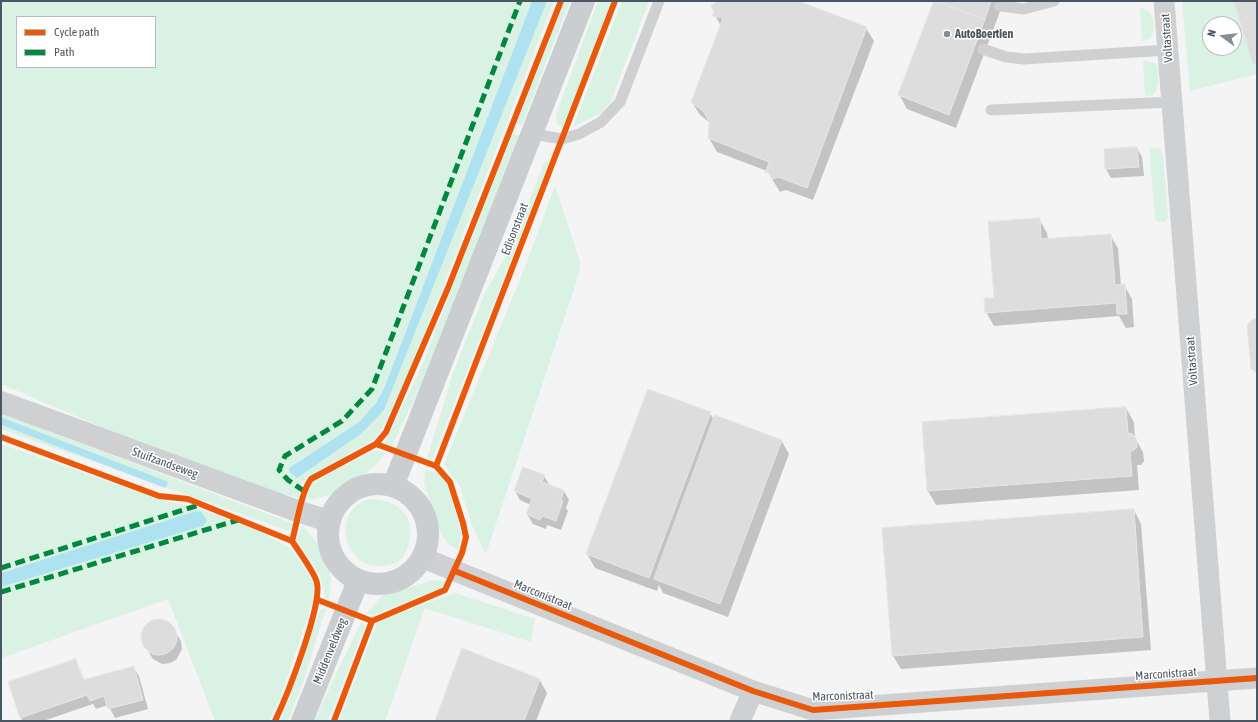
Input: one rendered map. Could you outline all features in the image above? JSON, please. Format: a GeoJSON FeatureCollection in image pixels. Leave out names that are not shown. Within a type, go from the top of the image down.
{"type":"FeatureCollection","features":[{"type":"Feature","properties":{"kind":"main road","name":"Edisonstraat"},"geometry":{"type":"LineString","coordinates":[[393,486],[533,134],[584,1]]}},
{"type":"Feature","properties":{"kind":"main road"},"geometry":{"type":"LineString","coordinates":[[377,484],[393,486],[406,493],[417,502],[425,515],[428,529],[428,544],[423,558],[414,570],[402,579],[387,584],[373,585],[358,581],[348,575],[332,556],[328,545],[327,533],[329,521],[336,506],[347,494],[357,489],[377,484]]}},
{"type":"Feature","properties":{"kind":"main road","name":"Middenveldweg"},"geometry":{"type":"LineString","coordinates":[[302,721],[358,581]]}},
{"type":"Feature","properties":{"kind":"street","name":"Voltastraat"},"geometry":{"type":"LineString","coordinates":[[1164,1],[1220,721]]}},
{"type":"Feature","properties":{"kind":"street","name":"Stuifzandseweg"},"geometry":{"type":"LineString","coordinates":[[1,402],[293,510],[329,521]]}},
{"type":"Feature","properties":{"kind":"street","name":"Marconistraat"},"geometry":{"type":"LineString","coordinates":[[423,558],[752,691],[813,710],[1257,678]]}},
{"type":"Feature","properties":{"kind":"street"},"geometry":{"type":"LineString","coordinates":[[740,721],[752,691]]}},
{"type":"Feature","properties":{"kind":"lane"},"geometry":{"type":"LineString","coordinates":[[533,134],[562,139],[579,134],[601,122],[620,102],[659,1]]}},
{"type":"Feature","properties":{"kind":"lane"},"geometry":{"type":"LineString","coordinates":[[1000,6],[1024,9],[1054,1]]}},
{"type":"Feature","properties":{"kind":"lane"},"geometry":{"type":"LineString","coordinates":[[984,49],[1006,57],[1024,59],[1168,50]]}},
{"type":"Feature","properties":{"kind":"lane"},"geometry":{"type":"LineString","coordinates":[[991,110],[1172,102]]}},
{"type":"Feature","properties":{"kind":"green space"},"geometry":{"type":"Polygon","coordinates":[[[1,1],[532,1],[385,386],[376,403],[359,422],[289,468],[297,478],[361,434],[384,409],[544,1],[554,1],[416,356],[386,423],[375,439],[308,477],[299,486],[300,498],[248,486],[176,459],[1,384],[1,1]]]}},
{"type":"Feature","properties":{"kind":"green space"},"geometry":{"type":"Polygon","coordinates":[[[564,1],[570,1],[522,125],[517,123],[564,1]]]}},
{"type":"Feature","properties":{"kind":"green space"},"geometry":{"type":"Polygon","coordinates":[[[598,1],[613,1],[564,130],[557,124],[556,115],[598,1]]]}},
{"type":"Feature","properties":{"kind":"green space"},"geometry":{"type":"Polygon","coordinates":[[[622,1],[649,1],[611,101],[601,113],[573,127],[622,1]]]}},
{"type":"Feature","properties":{"kind":"green space"},"geometry":{"type":"Polygon","coordinates":[[[1182,1],[1234,1],[1239,16],[1202,16],[1202,56],[1242,56],[1242,28],[1253,64],[1257,63],[1257,74],[1190,91],[1182,1]]]}},
{"type":"Feature","properties":{"kind":"green space"},"geometry":{"type":"Polygon","coordinates":[[[1140,8],[1149,12],[1152,16],[1154,25],[1154,30],[1150,39],[1142,41],[1140,8]]]}},
{"type":"Feature","properties":{"kind":"green space"},"geometry":{"type":"Polygon","coordinates":[[[1143,61],[1156,63],[1158,80],[1157,88],[1153,95],[1145,96],[1143,61]]]}},
{"type":"Feature","properties":{"kind":"green space"},"geometry":{"type":"Polygon","coordinates":[[[512,133],[520,136],[429,369],[392,445],[384,444],[421,368],[512,133]]]}},
{"type":"Feature","properties":{"kind":"green space"},"geometry":{"type":"Polygon","coordinates":[[[1149,147],[1160,149],[1163,155],[1168,217],[1166,221],[1158,222],[1155,219],[1149,147]]]}},
{"type":"Feature","properties":{"kind":"green space"},"geometry":{"type":"Polygon","coordinates":[[[551,158],[432,460],[427,459],[452,376],[485,293],[509,250],[544,164],[551,158]]]}},
{"type":"Feature","properties":{"kind":"green space"},"geometry":{"type":"Polygon","coordinates":[[[555,186],[580,262],[579,274],[486,554],[471,523],[460,486],[444,464],[525,267],[555,186]]]}},
{"type":"Feature","properties":{"kind":"green space"},"geometry":{"type":"Polygon","coordinates":[[[1,413],[294,524],[292,532],[1,429],[1,413]]]}},
{"type":"Feature","properties":{"kind":"green space"},"geometry":{"type":"Polygon","coordinates":[[[1,444],[165,501],[188,505],[259,531],[290,548],[314,583],[312,604],[280,698],[269,721],[215,721],[168,599],[1,658],[1,587],[203,526],[196,511],[1,573],[1,444]]]}},
{"type":"Feature","properties":{"kind":"green space"},"geometry":{"type":"Polygon","coordinates":[[[375,450],[386,453],[372,469],[331,495],[309,500],[308,491],[317,480],[375,450]]]}},
{"type":"Feature","properties":{"kind":"green space"},"geometry":{"type":"Polygon","coordinates":[[[425,469],[444,475],[462,534],[458,550],[448,544],[441,534],[424,484],[425,469]]]}},
{"type":"Feature","properties":{"kind":"green space"},"geometry":{"type":"Polygon","coordinates":[[[369,499],[382,500],[401,509],[410,524],[409,544],[403,558],[395,563],[373,566],[361,561],[352,552],[347,540],[346,528],[349,516],[357,506],[369,499]]]}},
{"type":"Feature","properties":{"kind":"green space"},"geometry":{"type":"Polygon","coordinates":[[[302,526],[317,543],[328,565],[331,580],[329,598],[325,598],[320,575],[297,540],[302,526]]]}},
{"type":"Feature","properties":{"kind":"green space"},"geometry":{"type":"Polygon","coordinates":[[[433,580],[447,582],[439,589],[373,615],[366,614],[382,596],[433,580]]]}},
{"type":"Feature","properties":{"kind":"green space"},"geometry":{"type":"Polygon","coordinates":[[[455,593],[535,619],[531,642],[425,608],[385,721],[339,721],[376,626],[382,619],[455,593]]]}},
{"type":"Feature","properties":{"kind":"green space"},"geometry":{"type":"Polygon","coordinates":[[[326,608],[303,683],[288,721],[281,721],[320,610],[326,608]]]}},
{"type":"Feature","properties":{"kind":"green space"},"geometry":{"type":"Polygon","coordinates":[[[361,622],[365,626],[328,721],[314,721],[361,622]]]}},
{"type":"Feature","properties":{"kind":"water"},"geometry":{"type":"Polygon","coordinates":[[[532,1],[547,1],[384,410],[361,434],[297,478],[290,473],[289,468],[359,422],[376,403],[385,386],[532,1]]]}},
{"type":"Feature","properties":{"kind":"water"},"geometry":{"type":"Polygon","coordinates":[[[196,511],[202,512],[207,521],[203,526],[1,587],[1,573],[196,511]]]}},
{"type":"Feature","properties":{"kind":"building"},"geometry":{"type":"Polygon","coordinates":[[[718,1],[798,1],[867,27],[807,188],[778,177],[772,179],[769,173],[764,172],[766,171],[769,162],[708,138],[709,122],[704,112],[691,102],[723,18],[712,16],[714,12],[711,6],[718,1]]]}},
{"type":"Feature","properties":{"kind":"building"},"geometry":{"type":"Polygon","coordinates":[[[934,1],[985,19],[949,115],[898,95],[934,1]]]}},
{"type":"Feature","properties":{"kind":"building"},"geometry":{"type":"Polygon","coordinates":[[[938,1],[991,1],[985,19],[938,1]]]}},
{"type":"Feature","properties":{"kind":"building"},"geometry":{"type":"Polygon","coordinates":[[[1234,1],[1257,1],[1257,63],[1253,64],[1242,28],[1242,16],[1239,16],[1234,1]]]}},
{"type":"Feature","properties":{"kind":"building"},"geometry":{"type":"Polygon","coordinates":[[[1137,147],[1139,167],[1105,169],[1104,149],[1137,147]]]}},
{"type":"Feature","properties":{"kind":"building"},"geometry":{"type":"Polygon","coordinates":[[[1040,218],[1041,239],[1111,234],[1115,285],[1125,284],[1127,314],[1117,314],[1116,303],[985,313],[984,298],[994,298],[988,222],[1040,218]]]}},
{"type":"Feature","properties":{"kind":"building"},"geometry":{"type":"Polygon","coordinates":[[[1257,318],[1257,373],[1251,369],[1247,325],[1253,319],[1257,318]]]}},
{"type":"Feature","properties":{"kind":"building"},"geometry":{"type":"Polygon","coordinates":[[[648,389],[711,412],[649,578],[586,554],[648,389]]]}},
{"type":"Feature","properties":{"kind":"building"},"geometry":{"type":"Polygon","coordinates":[[[1126,407],[1128,434],[1131,433],[1136,438],[1137,447],[1133,451],[1130,451],[1132,476],[927,491],[922,422],[1126,407]]]}},
{"type":"Feature","properties":{"kind":"building"},"geometry":{"type":"Polygon","coordinates":[[[715,415],[782,440],[720,604],[654,579],[715,415]]]}},
{"type":"Feature","properties":{"kind":"building"},"geometry":{"type":"Polygon","coordinates":[[[523,467],[545,475],[542,482],[564,490],[561,500],[563,501],[556,521],[542,516],[540,520],[526,514],[532,499],[514,491],[523,467]]]}},
{"type":"Feature","properties":{"kind":"building"},"geometry":{"type":"Polygon","coordinates":[[[1134,509],[1143,637],[892,656],[882,528],[1134,509]]]}},
{"type":"Feature","properties":{"kind":"building"},"geometry":{"type":"Polygon","coordinates":[[[163,619],[172,624],[176,630],[176,644],[172,650],[163,655],[155,655],[146,650],[142,644],[141,633],[146,624],[152,620],[163,619]]]}},
{"type":"Feature","properties":{"kind":"building"},"geometry":{"type":"Polygon","coordinates":[[[462,648],[540,679],[524,721],[435,721],[462,648]]]}},
{"type":"Feature","properties":{"kind":"building"},"geometry":{"type":"Polygon","coordinates":[[[76,659],[83,680],[134,666],[143,700],[108,709],[104,696],[90,701],[87,695],[20,718],[8,682],[76,659]]]}},
{"type":"Feature","properties":{"kind":"waterway"},"geometry":{"type":"LineString","coordinates":[[1,421],[164,484]]}},
{"type":"Feature","properties":{"kind":"marked path"},"geometry":{"type":"LineString","coordinates":[[304,491],[288,480],[279,470],[285,456],[342,421],[372,389],[520,1]]}},
{"type":"Feature","properties":{"kind":"marked path"},"geometry":{"type":"LineString","coordinates":[[1,568],[202,504]]}},
{"type":"Feature","properties":{"kind":"marked path"},"geometry":{"type":"LineString","coordinates":[[1,592],[238,520]]}},
{"type":"Feature","properties":{"kind":"cycle path"},"geometry":{"type":"LineString","coordinates":[[275,721],[302,652],[309,631],[317,595],[317,583],[314,574],[292,541],[305,492],[311,479],[376,444],[386,432],[448,288],[561,1]]}},
{"type":"Feature","properties":{"kind":"cycle path"},"geometry":{"type":"LineString","coordinates":[[436,466],[615,1]]}},
{"type":"Feature","properties":{"kind":"cycle path"},"geometry":{"type":"LineString","coordinates":[[1,437],[159,496],[188,499],[292,541]]}},
{"type":"Feature","properties":{"kind":"cycle path"},"geometry":{"type":"LineString","coordinates":[[318,600],[372,621],[445,590],[462,553],[466,537],[450,482],[436,466],[376,444]]}},
{"type":"Feature","properties":{"kind":"cycle path"},"geometry":{"type":"LineString","coordinates":[[455,571],[753,691],[813,710],[1257,678]]}},
{"type":"Feature","properties":{"kind":"cycle path"},"geometry":{"type":"LineString","coordinates":[[334,721],[372,621]]}},
{"type":"Feature","properties":{"kind":"place","name":"AutoBoertien"},"geometry":{"type":"Point","coordinates":[947,34]}}]}
